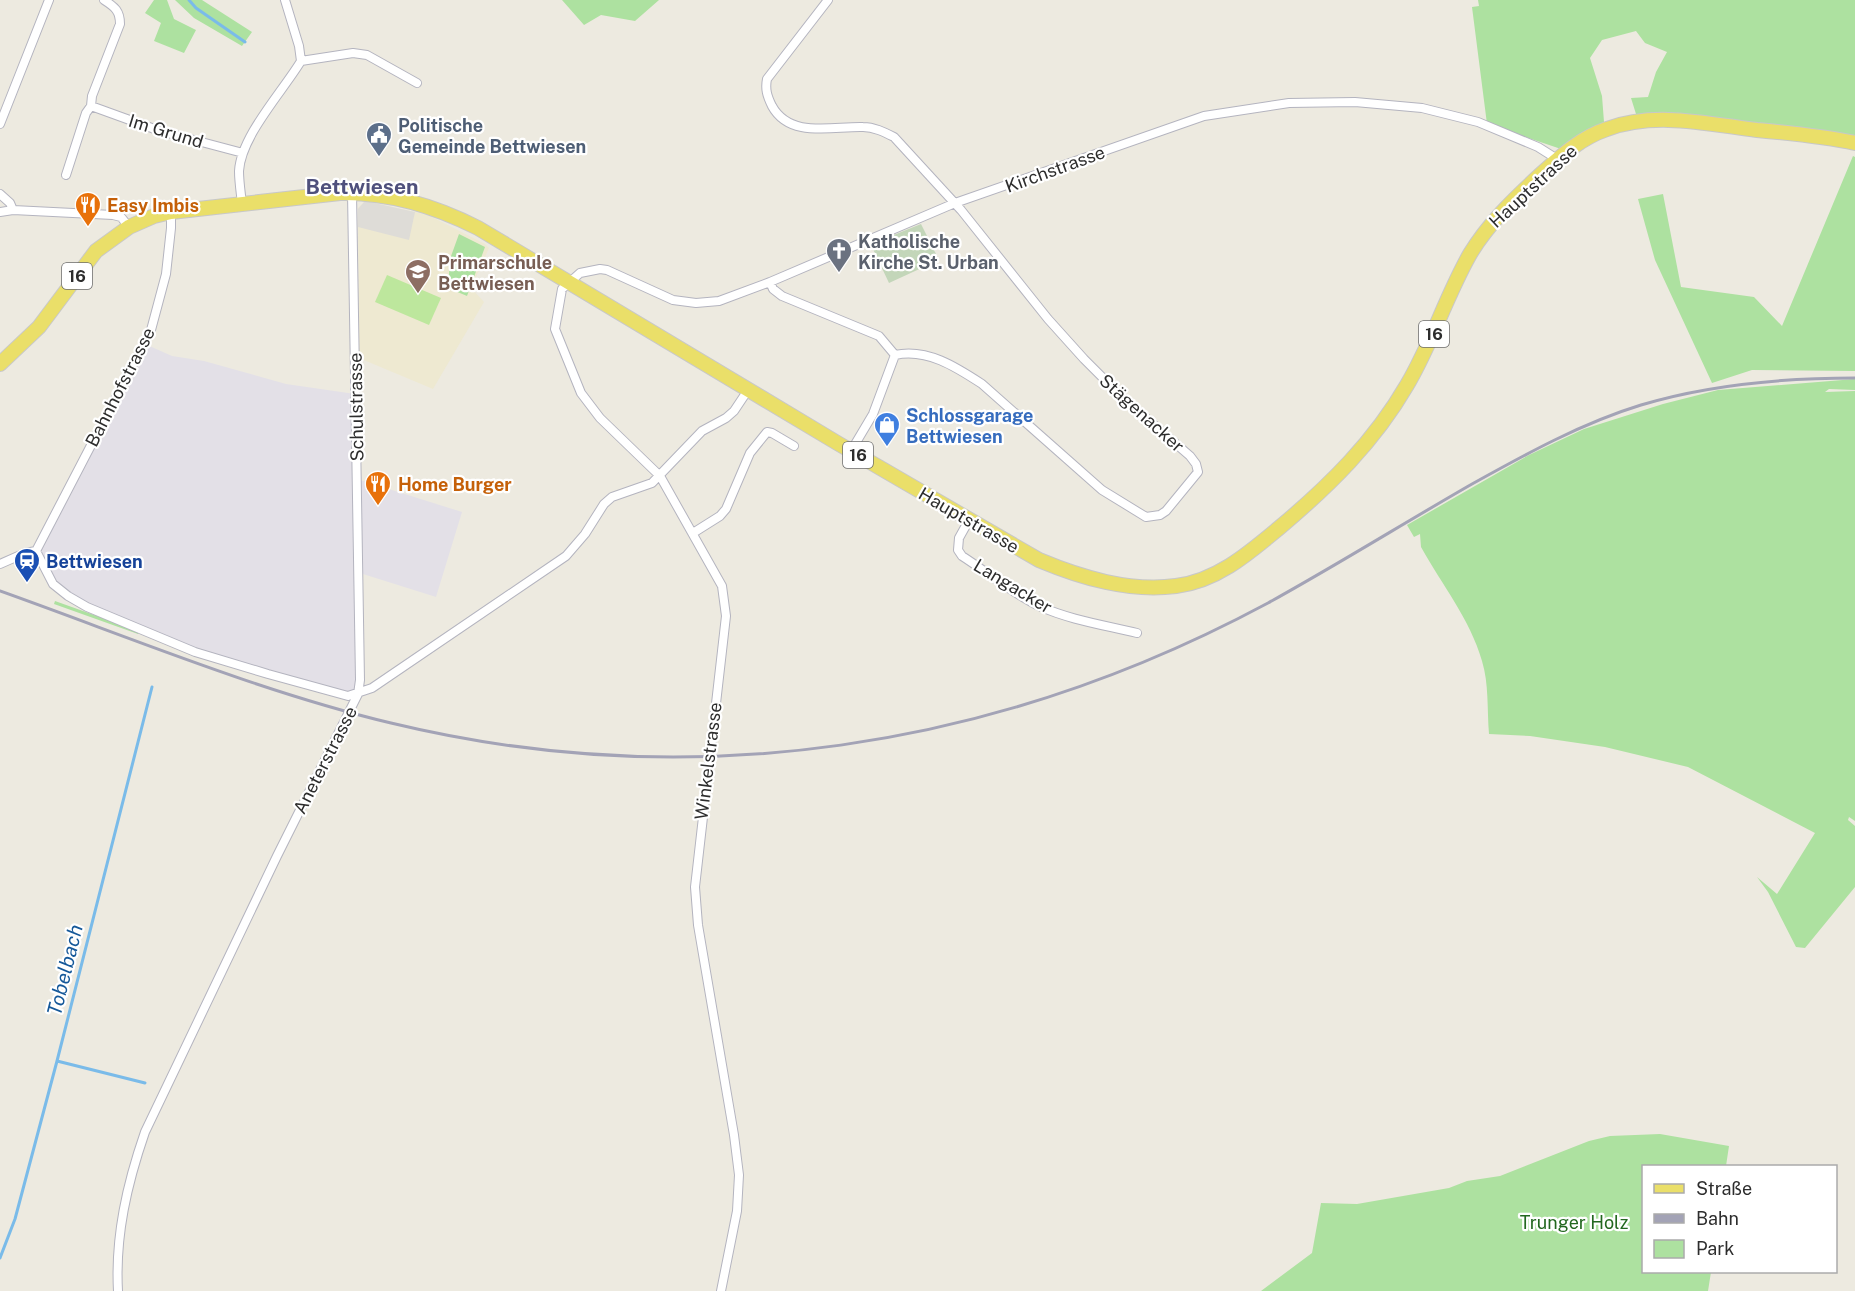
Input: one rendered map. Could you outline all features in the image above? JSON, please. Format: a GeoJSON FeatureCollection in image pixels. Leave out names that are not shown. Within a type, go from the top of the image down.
{"type":"FeatureCollection","features":[{"type":"Feature","properties":{"kind":"main road","name":"Hauptstrasse"},"geometry":{"type":"LineString","coordinates":[[0,364],[39,327],[96,250],[129,227],[154,216],[171,212],[352,193],[401,198],[460,219],[851,451],[1040,560],[1074,574],[1111,583],[1143,587],[1177,586],[1205,579],[1228,567],[1257,546],[1335,479],[1365,447],[1413,376],[1461,271],[1480,238],[1507,207],[1557,159],[1593,134],[1620,125],[1646,120],[1677,120],[1815,136],[1855,143]]}},
{"type":"Feature","properties":{"kind":"street"},"geometry":{"type":"LineString","coordinates":[[0,124],[49,0]]}},
{"type":"Feature","properties":{"kind":"street"},"geometry":{"type":"LineString","coordinates":[[66,175],[86,113],[91,106],[92,96],[120,24],[120,15],[115,7],[104,0]]}},
{"type":"Feature","properties":{"kind":"street"},"geometry":{"type":"LineString","coordinates":[[242,204],[239,171],[243,153],[265,114],[301,61],[299,46],[285,0]]}},
{"type":"Feature","properties":{"kind":"street"},"geometry":{"type":"LineString","coordinates":[[828,0],[767,79],[765,88],[774,109],[793,125],[829,129],[865,126],[894,137],[955,203]]}},
{"type":"Feature","properties":{"kind":"street"},"geometry":{"type":"LineString","coordinates":[[301,61],[353,53],[367,56],[417,83]]}},
{"type":"Feature","properties":{"kind":"street","name":"Kirchstrasse"},"geometry":{"type":"LineString","coordinates":[[568,282],[580,273],[600,268],[614,272],[673,300],[696,303],[719,301],[770,282],[955,203],[1204,116],[1289,103],[1355,102],[1422,108],[1478,122],[1538,147],[1557,159]]}},
{"type":"Feature","properties":{"kind":"street","name":"Im Grund"},"geometry":{"type":"LineString","coordinates":[[91,106],[160,131],[243,153]]}},
{"type":"Feature","properties":{"kind":"street","name":"Schulstrasse"},"geometry":{"type":"LineString","coordinates":[[352,193],[360,680],[358,694]]}},
{"type":"Feature","properties":{"kind":"street"},"geometry":{"type":"LineString","coordinates":[[0,194],[14,210]]}},
{"type":"Feature","properties":{"kind":"street","name":"Stägenacker"},"geometry":{"type":"LineString","coordinates":[[895,355],[922,353],[962,370],[997,396],[1102,490],[1146,517],[1160,515],[1166,511],[1198,472],[1190,456],[1123,398],[1048,319],[955,203]]}},
{"type":"Feature","properties":{"kind":"street"},"geometry":{"type":"LineString","coordinates":[[0,212],[14,210],[113,215],[121,218],[129,227]]}},
{"type":"Feature","properties":{"kind":"street","name":"Bahnhofstrasse"},"geometry":{"type":"LineString","coordinates":[[36,551],[151,330],[166,274],[171,212]]}},
{"type":"Feature","properties":{"kind":"street","name":"Winkelstrasse"},"geometry":{"type":"LineString","coordinates":[[568,282],[561,294],[555,329],[582,393],[600,418],[660,476],[722,586],[726,603],[695,886],[700,936],[739,1175],[737,1211],[721,1291]]}},
{"type":"Feature","properties":{"kind":"street"},"geometry":{"type":"LineString","coordinates":[[770,282],[772,289],[782,296],[879,336],[895,355],[873,414],[851,451]]}},
{"type":"Feature","properties":{"kind":"street","name":"Aneterstrasse"},"geometry":{"type":"LineString","coordinates":[[118,1291],[120,1228],[130,1174],[145,1132],[282,846],[358,694],[372,688],[566,556],[585,534],[604,504],[612,497],[652,483],[697,436],[734,411],[748,390]]}},
{"type":"Feature","properties":{"kind":"street"},"geometry":{"type":"LineString","coordinates":[[693,533],[720,516],[726,509],[750,453],[767,432],[794,446]]}},
{"type":"Feature","properties":{"kind":"street","name":"Langacker"},"geometry":{"type":"LineString","coordinates":[[969,520],[959,538],[958,550],[1015,592],[1057,613],[1137,633]]}},
{"type":"Feature","properties":{"kind":"street"},"geometry":{"type":"LineString","coordinates":[[0,564],[36,551],[53,584],[87,607],[132,624],[172,644],[224,662],[348,696],[358,694]]}},
{"type":"Feature","properties":{"kind":"shaded area","name":"Primarschule Bettwiesen"},"geometry":{"type":"Polygon","coordinates":[[[365,201],[428,215],[489,248],[471,288],[484,302],[433,389],[359,358],[358,208],[365,201]]]}},
{"type":"Feature","properties":{"kind":"shaded area"},"geometry":{"type":"Polygon","coordinates":[[[365,201],[415,212],[409,240],[358,227],[358,209],[365,201]]]}},
{"type":"Feature","properties":{"kind":"shaded area"},"geometry":{"type":"Polygon","coordinates":[[[145,344],[172,356],[204,361],[286,384],[355,394],[358,694],[348,696],[172,644],[59,590],[36,551],[145,344]]]}},
{"type":"Feature","properties":{"kind":"shaded area"},"geometry":{"type":"Polygon","coordinates":[[[360,480],[462,512],[436,597],[363,574],[360,480]]]}},
{"type":"Feature","properties":{"kind":"green space"},"geometry":{"type":"Polygon","coordinates":[[[154,0],[167,0],[174,19],[196,30],[184,53],[154,41],[161,23],[145,13],[154,0]]]}},
{"type":"Feature","properties":{"kind":"green space"},"geometry":{"type":"Polygon","coordinates":[[[175,0],[202,0],[252,32],[242,46],[194,18],[175,0]]]}},
{"type":"Feature","properties":{"kind":"green space"},"geometry":{"type":"Polygon","coordinates":[[[562,0],[659,0],[635,21],[601,15],[584,25],[562,0]]]}},
{"type":"Feature","properties":{"kind":"green space"},"geometry":{"type":"Polygon","coordinates":[[[1478,0],[1855,0],[1855,140],[1674,116],[1636,114],[1631,98],[1648,97],[1656,72],[1667,52],[1645,43],[1636,31],[1602,40],[1590,58],[1602,96],[1604,122],[1561,149],[1487,124],[1472,7],[1479,6],[1478,0]]]}},
{"type":"Feature","properties":{"kind":"green space"},"geometry":{"type":"Polygon","coordinates":[[[1853,156],[1855,157],[1855,371],[1752,370],[1712,383],[1655,260],[1638,199],[1663,194],[1681,287],[1754,297],[1782,326],[1853,156]]]}},
{"type":"Feature","properties":{"kind":"green space"},"geometry":{"type":"Polygon","coordinates":[[[921,224],[939,260],[889,283],[872,247],[874,243],[921,224]]]}},
{"type":"Feature","properties":{"kind":"green space"},"geometry":{"type":"Polygon","coordinates":[[[459,234],[485,247],[467,296],[448,288],[450,259],[459,234]]]}},
{"type":"Feature","properties":{"kind":"green space"},"geometry":{"type":"Polygon","coordinates":[[[387,275],[441,298],[429,325],[375,302],[387,275]]]}},
{"type":"Feature","properties":{"kind":"green space"},"geometry":{"type":"Polygon","coordinates":[[[1855,379],[1855,390],[1829,389],[1825,392],[1855,391],[1855,821],[1849,817],[1848,820],[1855,826],[1855,887],[1805,948],[1796,947],[1768,892],[1757,877],[1777,894],[1815,833],[1688,767],[1605,747],[1530,736],[1489,734],[1486,679],[1477,646],[1463,616],[1421,547],[1420,534],[1414,537],[1407,525],[1529,455],[1584,429],[1663,404],[1718,390],[1855,379]]]}},
{"type":"Feature","properties":{"kind":"green space"},"geometry":{"type":"Polygon","coordinates":[[[55,601],[139,631],[138,634],[54,604],[55,601]]]}},
{"type":"Feature","properties":{"kind":"green space","name":"Trunger Holz"},"geometry":{"type":"Polygon","coordinates":[[[1660,1134],[1729,1146],[1726,1165],[1642,1165],[1642,1273],[1711,1273],[1708,1291],[1261,1291],[1312,1253],[1321,1203],[1357,1204],[1449,1188],[1467,1181],[1500,1176],[1589,1141],[1610,1136],[1660,1134]]]}},
{"type":"Feature","properties":{"kind":"waterway","name":"Tobelbach"},"geometry":{"type":"LineString","coordinates":[[189,0],[196,8],[245,42]]}},
{"type":"Feature","properties":{"kind":"waterway","name":"Tobelbach"},"geometry":{"type":"LineString","coordinates":[[0,1258],[15,1219],[152,687]]}},
{"type":"Feature","properties":{"kind":"waterway"},"geometry":{"type":"LineString","coordinates":[[57,1061],[145,1083]]}},
{"type":"Feature","properties":{"kind":"railway"},"geometry":{"type":"LineString","coordinates":[[0,591],[194,662],[341,710],[391,723],[504,745],[617,756],[729,756],[841,745],[951,724],[1059,694],[1165,653],[1268,603],[1513,462],[1576,430],[1619,412],[1667,398],[1720,387],[1801,379],[1855,378]]}},
{"type":"Feature","properties":{"kind":"place","name":"Politische Gemeinde Bettwiesen"},"geometry":{"type":"Point","coordinates":[379,158]}},
{"type":"Feature","properties":{"kind":"place","name":"Easy Imbis"},"geometry":{"type":"Point","coordinates":[88,228]}},
{"type":"Feature","properties":{"kind":"place","name":"Katholische Kirche St. Urban"},"geometry":{"type":"Point","coordinates":[839,274]}},
{"type":"Feature","properties":{"kind":"place","name":"Primarschule Bettwiesen"},"geometry":{"type":"Point","coordinates":[418,295]}},
{"type":"Feature","properties":{"kind":"place","name":"Schlossgarage Bettwiesen"},"geometry":{"type":"Point","coordinates":[887,448]}},
{"type":"Feature","properties":{"kind":"place","name":"Home Burger"},"geometry":{"type":"Point","coordinates":[378,507]}},
{"type":"Feature","properties":{"kind":"place","name":"Bettwiesen"},"geometry":{"type":"Point","coordinates":[27,584]}},
{"type":"Feature","properties":{"kind":"district","name":"Bettwiesen"},"geometry":{"type":"Point","coordinates":[362,186]}}]}
